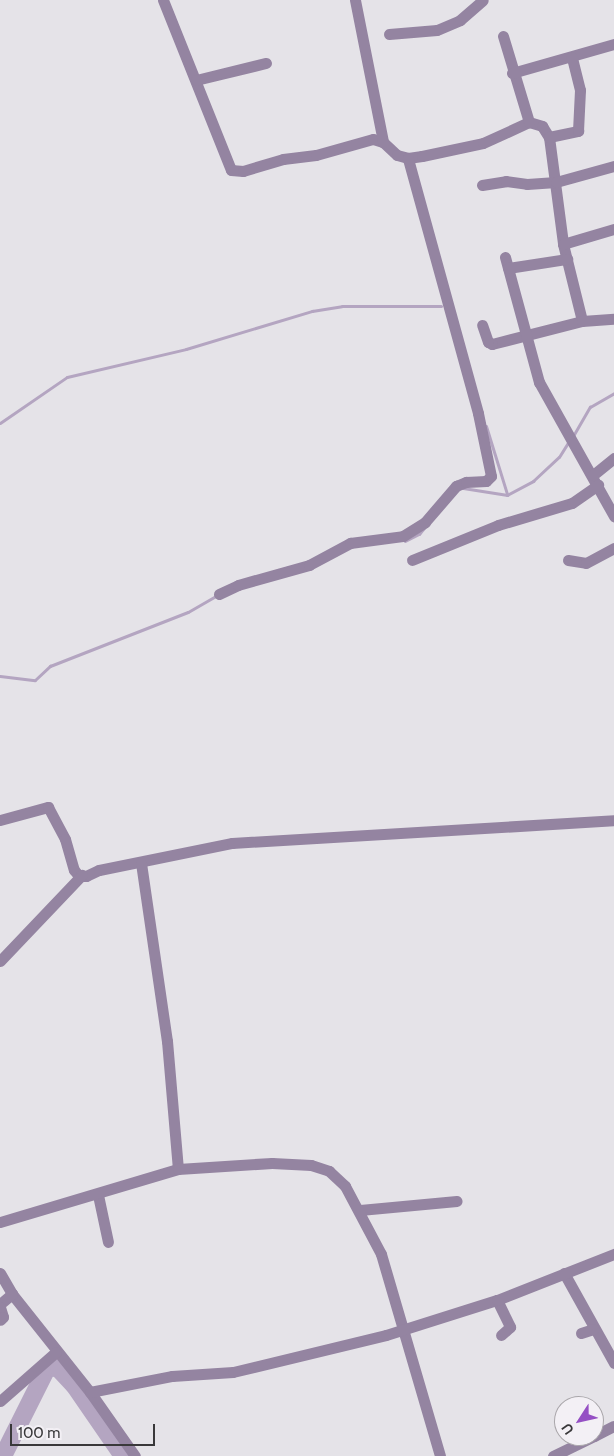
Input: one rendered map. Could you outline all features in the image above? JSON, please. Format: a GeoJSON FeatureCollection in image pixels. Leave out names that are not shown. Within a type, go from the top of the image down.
{"type":"FeatureCollection","features":[{"type":"Feature","properties":{"kind":"street"},"geometry":{"type":"LineString","coordinates":[[164,0],[231,170],[242,171],[283,159],[331,152],[366,140],[383,142]]}},
{"type":"Feature","properties":{"kind":"street"},"geometry":{"type":"LineString","coordinates":[[355,0],[383,142],[397,155],[408,158],[483,143],[529,122],[538,123],[549,136],[563,244],[582,321]]}},
{"type":"Feature","properties":{"kind":"street"},"geometry":{"type":"LineString","coordinates":[[389,34],[437,30],[460,20],[483,0]]}},
{"type":"Feature","properties":{"kind":"street"},"geometry":{"type":"LineString","coordinates":[[503,36],[512,73],[529,122]]}},
{"type":"Feature","properties":{"kind":"street"},"geometry":{"type":"LineString","coordinates":[[512,73],[614,44]]}},
{"type":"Feature","properties":{"kind":"street"},"geometry":{"type":"LineString","coordinates":[[549,136],[578,131],[580,90],[572,57]]}},
{"type":"Feature","properties":{"kind":"street"},"geometry":{"type":"LineString","coordinates":[[196,80],[266,64]]}},
{"type":"Feature","properties":{"kind":"street"},"geometry":{"type":"LineString","coordinates":[[219,594],[238,585],[309,565],[350,543],[404,536],[428,518],[456,486],[466,482],[486,481],[491,476],[478,413],[408,158]]}},
{"type":"Feature","properties":{"kind":"street"},"geometry":{"type":"LineString","coordinates":[[482,185],[506,181],[527,184],[556,182],[614,166]]}},
{"type":"Feature","properties":{"kind":"street"},"geometry":{"type":"LineString","coordinates":[[563,244],[614,229]]}},
{"type":"Feature","properties":{"kind":"street"},"geometry":{"type":"LineString","coordinates":[[567,259],[507,262],[539,382],[578,448],[614,516]]}},
{"type":"Feature","properties":{"kind":"street"},"geometry":{"type":"LineString","coordinates":[[482,325],[488,342],[492,344],[526,337],[582,321],[614,319]]}},
{"type":"Feature","properties":{"kind":"street"},"geometry":{"type":"LineString","coordinates":[[412,560],[498,525],[572,503],[614,458]]}},
{"type":"Feature","properties":{"kind":"street"},"geometry":{"type":"LineString","coordinates":[[568,560],[586,563],[614,548]]}},
{"type":"Feature","properties":{"kind":"street"},"geometry":{"type":"LineString","coordinates":[[0,820],[48,807],[65,839],[74,870],[82,875]]}},
{"type":"Feature","properties":{"kind":"street"},"geometry":{"type":"LineString","coordinates":[[0,961],[82,875],[232,844],[356,833],[614,820]]}},
{"type":"Feature","properties":{"kind":"street"},"geometry":{"type":"LineString","coordinates":[[140,863],[167,1041],[178,1169]]}},
{"type":"Feature","properties":{"kind":"street"},"geometry":{"type":"LineString","coordinates":[[0,1222],[73,1199],[98,1195],[178,1169],[272,1163],[311,1164],[329,1171],[345,1186],[360,1210],[381,1254],[440,1456]]}},
{"type":"Feature","properties":{"kind":"street"},"geometry":{"type":"LineString","coordinates":[[98,1195],[108,1242]]}},
{"type":"Feature","properties":{"kind":"street"},"geometry":{"type":"LineString","coordinates":[[360,1210],[457,1201]]}},
{"type":"Feature","properties":{"kind":"street"},"geometry":{"type":"LineString","coordinates":[[90,1392],[172,1376],[233,1372],[404,1331],[497,1300],[564,1272],[614,1254]]}},
{"type":"Feature","properties":{"kind":"street"},"geometry":{"type":"LineString","coordinates":[[0,1272],[12,1294],[56,1352],[90,1392],[135,1456]]}},
{"type":"Feature","properties":{"kind":"street"},"geometry":{"type":"LineString","coordinates":[[564,1272],[593,1328],[614,1363]]}},
{"type":"Feature","properties":{"kind":"street"},"geometry":{"type":"LineString","coordinates":[[0,1320],[4,1316],[0,1305],[12,1294]]}},
{"type":"Feature","properties":{"kind":"street"},"geometry":{"type":"LineString","coordinates":[[497,1300],[510,1329],[501,1335]]}},
{"type":"Feature","properties":{"kind":"street"},"geometry":{"type":"LineString","coordinates":[[581,1333],[593,1328]]}},
{"type":"Feature","properties":{"kind":"street"},"geometry":{"type":"LineString","coordinates":[[0,1401],[56,1352]]}},
{"type":"Feature","properties":{"kind":"street"},"geometry":{"type":"LineString","coordinates":[[553,1456],[574,1446]]}},
{"type":"Feature","properties":{"kind":"waterway"},"geometry":{"type":"LineString","coordinates":[[0,423],[67,377],[186,349],[312,311],[342,306],[441,306]]}},
{"type":"Feature","properties":{"kind":"waterway"},"geometry":{"type":"LineString","coordinates":[[573,436],[590,407],[614,393]]}},
{"type":"Feature","properties":{"kind":"waterway"},"geometry":{"type":"LineString","coordinates":[[486,426],[507,494]]}},
{"type":"Feature","properties":{"kind":"waterway"},"geometry":{"type":"LineString","coordinates":[[463,488],[507,495],[533,481],[559,457],[569,441]]}},
{"type":"Feature","properties":{"kind":"waterway"},"geometry":{"type":"LineString","coordinates":[[405,541],[419,534],[424,528]]}},
{"type":"Feature","properties":{"kind":"waterway"},"geometry":{"type":"LineString","coordinates":[[0,676],[35,680],[50,666],[188,612],[216,596]]}},
{"type":"Feature","properties":{"kind":"waterway"},"geometry":{"type":"LineString","coordinates":[[3,1456],[48,1366],[59,1369],[74,1385],[123,1456]]}}]}
